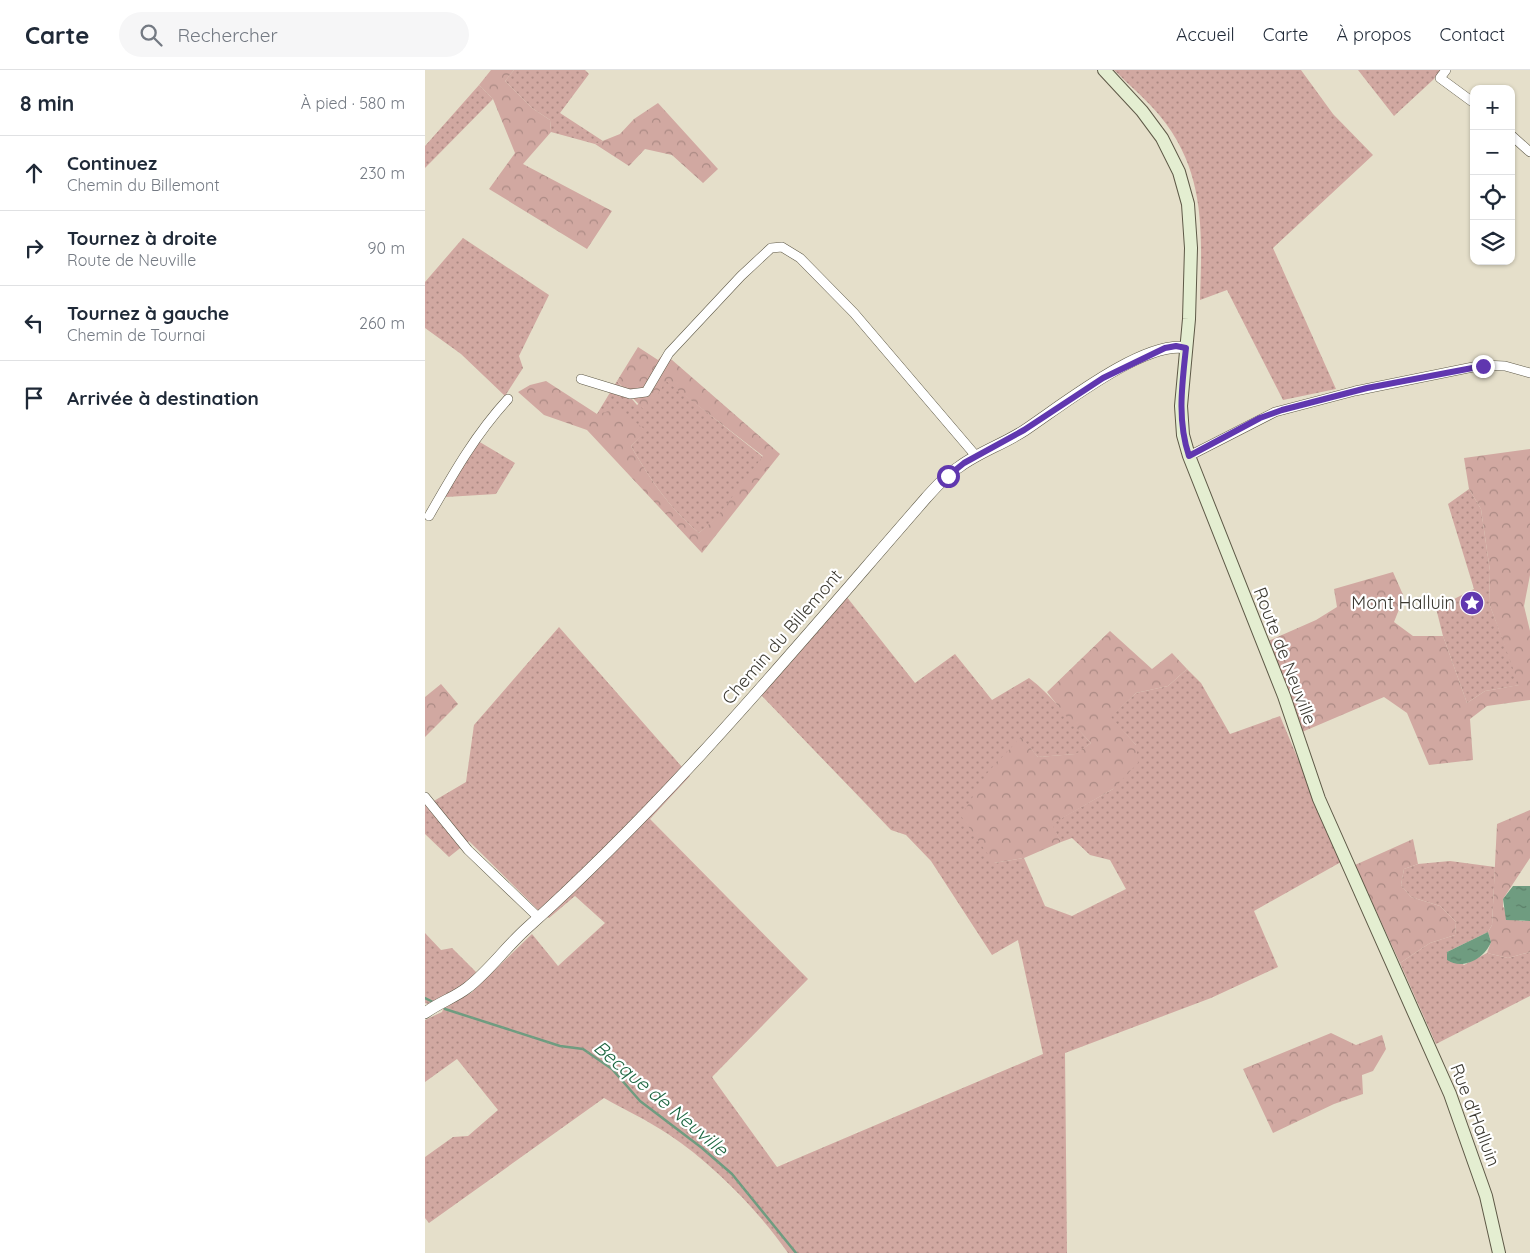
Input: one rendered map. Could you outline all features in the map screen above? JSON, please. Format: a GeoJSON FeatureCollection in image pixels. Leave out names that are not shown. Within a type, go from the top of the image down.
{"type":"FeatureCollection","features":[{"type":"Feature","properties":{"kind":"main road","name":"Route de Neuville"},"geometry":{"type":"LineString","coordinates":[[1104,70],[1117,83],[1127,88],[1161,127],[1174,148],[1189,183],[1195,211],[1197,248],[1194,297],[1189,319],[1181,406],[1183,435],[1189,456],[1280,687],[1319,799],[1405,994]]}},
{"type":"Feature","properties":{"kind":"main road","name":"Rue d'Halluin"},"geometry":{"type":"LineString","coordinates":[[1405,994],[1463,1130],[1492,1217],[1499,1253]]}},
{"type":"Feature","properties":{"kind":"street"},"geometry":{"type":"LineString","coordinates":[[1446,70],[1440,78],[1470,100]]}},
{"type":"Feature","properties":{"kind":"street"},"geometry":{"type":"LineString","coordinates":[[1515,139],[1530,152]]}},
{"type":"Feature","properties":{"kind":"street"},"geometry":{"type":"LineString","coordinates":[[581,379],[631,394],[646,392],[669,353],[741,276],[771,248],[782,247],[800,258],[854,313],[976,456]]}},
{"type":"Feature","properties":{"kind":"street","name":"Chemin du Billemont"},"geometry":{"type":"LineString","coordinates":[[425,1013],[473,983],[596,865],[701,755],[934,490],[959,466],[1024,430],[1117,370],[1165,348],[1176,346],[1186,348]]}},
{"type":"Feature","properties":{"kind":"street"},"geometry":{"type":"LineString","coordinates":[[1189,456],[1269,414],[1347,393],[1483,366],[1505,366],[1530,373]]}},
{"type":"Feature","properties":{"kind":"street"},"geometry":{"type":"LineString","coordinates":[[426,517],[461,458],[483,426],[508,398]]}},
{"type":"Feature","properties":{"kind":"street"},"geometry":{"type":"LineString","coordinates":[[425,797],[469,850],[539,918]]}},
{"type":"Feature","properties":{"kind":"green space"},"geometry":{"type":"Polygon","coordinates":[[[491,70],[514,70],[505,81],[532,108],[550,120],[551,132],[523,164],[612,211],[587,249],[489,189],[515,153],[493,99],[479,85],[491,70]]]}},
{"type":"Feature","properties":{"kind":"green space"},"geometry":{"type":"Polygon","coordinates":[[[514,70],[585,70],[589,74],[560,113],[603,141],[595,144],[551,132],[550,120],[532,108],[505,81],[514,70]]]}},
{"type":"Feature","properties":{"kind":"green space"},"geometry":{"type":"Polygon","coordinates":[[[1114,70],[1301,70],[1333,114],[1373,155],[1273,248],[1336,389],[1283,400],[1227,290],[1200,300],[1201,250],[1198,203],[1186,159],[1175,137],[1160,116],[1114,70]]]}},
{"type":"Feature","properties":{"kind":"green space"},"geometry":{"type":"Polygon","coordinates":[[[1358,70],[1441,70],[1434,79],[1394,116],[1358,70]]]}},
{"type":"Feature","properties":{"kind":"green space"},"geometry":{"type":"Polygon","coordinates":[[[479,85],[493,99],[425,168],[425,146],[479,85]]]}},
{"type":"Feature","properties":{"kind":"green space"},"geometry":{"type":"Polygon","coordinates":[[[658,103],[718,169],[703,183],[672,155],[645,149],[629,166],[595,144],[620,134],[634,119],[658,103]]]}},
{"type":"Feature","properties":{"kind":"green space"},"geometry":{"type":"Polygon","coordinates":[[[463,238],[549,295],[519,356],[523,368],[505,396],[461,354],[425,328],[425,282],[463,238]]]}},
{"type":"Feature","properties":{"kind":"green space"},"geometry":{"type":"Polygon","coordinates":[[[638,347],[658,360],[664,353],[780,454],[702,553],[587,430],[544,415],[518,392],[530,385],[546,381],[597,414],[618,409],[647,431],[631,446],[661,492],[678,513],[699,533],[717,517],[763,456],[666,381],[646,412],[617,381],[638,347]]]}},
{"type":"Feature","properties":{"kind":"green space"},"geometry":{"type":"Polygon","coordinates":[[[666,380],[763,457],[717,518],[699,533],[678,513],[661,492],[631,446],[646,431],[597,414],[617,381],[637,405],[666,380]]]}},
{"type":"Feature","properties":{"kind":"green space"},"geometry":{"type":"Polygon","coordinates":[[[473,438],[515,463],[496,494],[446,497],[438,493],[473,438]]]}},
{"type":"Feature","properties":{"kind":"green space"},"geometry":{"type":"Polygon","coordinates":[[[1530,449],[1530,575],[1524,606],[1530,631],[1530,700],[1487,706],[1470,719],[1473,760],[1429,765],[1407,713],[1384,697],[1302,732],[1268,641],[1316,620],[1337,607],[1334,589],[1393,572],[1404,597],[1394,622],[1413,636],[1443,636],[1467,703],[1485,691],[1519,685],[1489,603],[1490,571],[1481,509],[1469,489],[1464,458],[1530,449]]]}},
{"type":"Feature","properties":{"kind":"green space"},"geometry":{"type":"Polygon","coordinates":[[[1469,489],[1481,509],[1490,571],[1489,603],[1520,685],[1485,691],[1467,703],[1443,636],[1436,608],[1474,589],[1448,504],[1469,489]]]}},
{"type":"Feature","properties":{"kind":"green space"},"geometry":{"type":"Polygon","coordinates":[[[846,596],[915,683],[955,654],[992,700],[1029,678],[1054,701],[1091,743],[1076,754],[1038,757],[1021,738],[994,863],[1024,858],[1045,906],[1072,916],[1126,889],[1110,860],[1090,855],[1072,838],[1061,842],[1051,824],[1113,789],[1136,745],[1110,717],[1136,693],[1168,686],[1187,669],[1201,683],[1230,734],[1280,716],[1341,862],[1254,911],[1278,967],[1211,998],[1065,1053],[1067,1253],[788,1253],[748,1204],[701,1159],[660,1129],[604,1098],[429,1223],[425,1218],[425,1157],[453,1137],[468,1136],[498,1110],[457,1059],[425,1082],[425,1020],[442,1012],[445,1005],[471,993],[532,934],[558,966],[605,923],[575,896],[549,918],[539,911],[469,841],[449,857],[425,834],[425,803],[427,805],[466,782],[474,725],[559,627],[690,776],[650,819],[808,979],[712,1077],[777,1167],[1043,1054],[1018,940],[992,955],[931,861],[906,835],[891,830],[761,695],[846,596]]]}},
{"type":"Feature","properties":{"kind":"green space"},"geometry":{"type":"Polygon","coordinates":[[[1110,631],[1152,669],[1172,653],[1187,669],[1168,686],[1136,693],[1111,717],[1136,745],[1138,763],[1113,789],[1052,824],[1061,842],[1024,858],[994,863],[961,816],[988,772],[1021,737],[1038,757],[1075,754],[1091,743],[1070,721],[1047,692],[1110,631]]]}},
{"type":"Feature","properties":{"kind":"green space"},"geometry":{"type":"Polygon","coordinates":[[[441,684],[458,704],[425,737],[425,697],[441,684]]]}},
{"type":"Feature","properties":{"kind":"green space"},"geometry":{"type":"Polygon","coordinates":[[[1530,810],[1530,858],[1503,899],[1503,907],[1520,921],[1530,921],[1530,952],[1508,958],[1487,953],[1491,942],[1488,932],[1492,925],[1497,824],[1530,810]]]}},
{"type":"Feature","properties":{"kind":"green space"},"geometry":{"type":"Polygon","coordinates":[[[1413,839],[1418,864],[1404,869],[1401,885],[1411,897],[1440,906],[1456,922],[1455,935],[1430,943],[1400,963],[1355,865],[1413,839]]]}},
{"type":"Feature","properties":{"kind":"green space"},"geometry":{"type":"Polygon","coordinates":[[[1450,861],[1495,867],[1492,925],[1488,932],[1447,952],[1464,965],[1487,953],[1508,958],[1530,952],[1530,996],[1436,1044],[1400,963],[1430,943],[1455,935],[1456,922],[1440,906],[1411,897],[1401,885],[1404,869],[1418,864],[1450,861]]]}},
{"type":"Feature","properties":{"kind":"green space"},"geometry":{"type":"Polygon","coordinates":[[[425,933],[441,950],[452,948],[476,972],[463,987],[430,1005],[425,1003],[425,933]]]}},
{"type":"Feature","properties":{"kind":"green space"},"geometry":{"type":"Polygon","coordinates":[[[1331,1033],[1356,1045],[1382,1035],[1386,1049],[1373,1071],[1362,1075],[1363,1094],[1334,1104],[1273,1133],[1243,1069],[1331,1033]]]}},
{"type":"Feature","properties":{"kind":"water"},"geometry":{"type":"Polygon","coordinates":[[[1513,886],[1530,886],[1530,921],[1506,920],[1503,899],[1513,886]]]}},
{"type":"Feature","properties":{"kind":"water"},"geometry":{"type":"Polygon","coordinates":[[[1488,932],[1491,942],[1479,958],[1460,964],[1447,960],[1447,952],[1488,932]]]}},
{"type":"Feature","properties":{"kind":"waterway","name":"Becque de Neuville"},"geometry":{"type":"LineString","coordinates":[[425,998],[433,1002]]}},
{"type":"Feature","properties":{"kind":"waterway","name":"Becque de Neuville"},"geometry":{"type":"LineString","coordinates":[[445,1009],[560,1046],[583,1049],[612,1069],[640,1101],[702,1148],[732,1174],[796,1253]]}},
{"type":"Feature","properties":{"kind":"place","name":"Mont Halluin"},"geometry":{"type":"Point","coordinates":[1472,603]}},
{"type":"Feature","properties":{"kind":"route"},"geometry":{"type":"LineString","coordinates":[[948,476],[964,463],[1013,438],[1103,378],[1134,361],[1165,348],[1176,346],[1186,348],[1181,406],[1183,435],[1189,456],[1260,418],[1282,410],[1367,388],[1423,379],[1466,368],[1483,366]]}}]}
